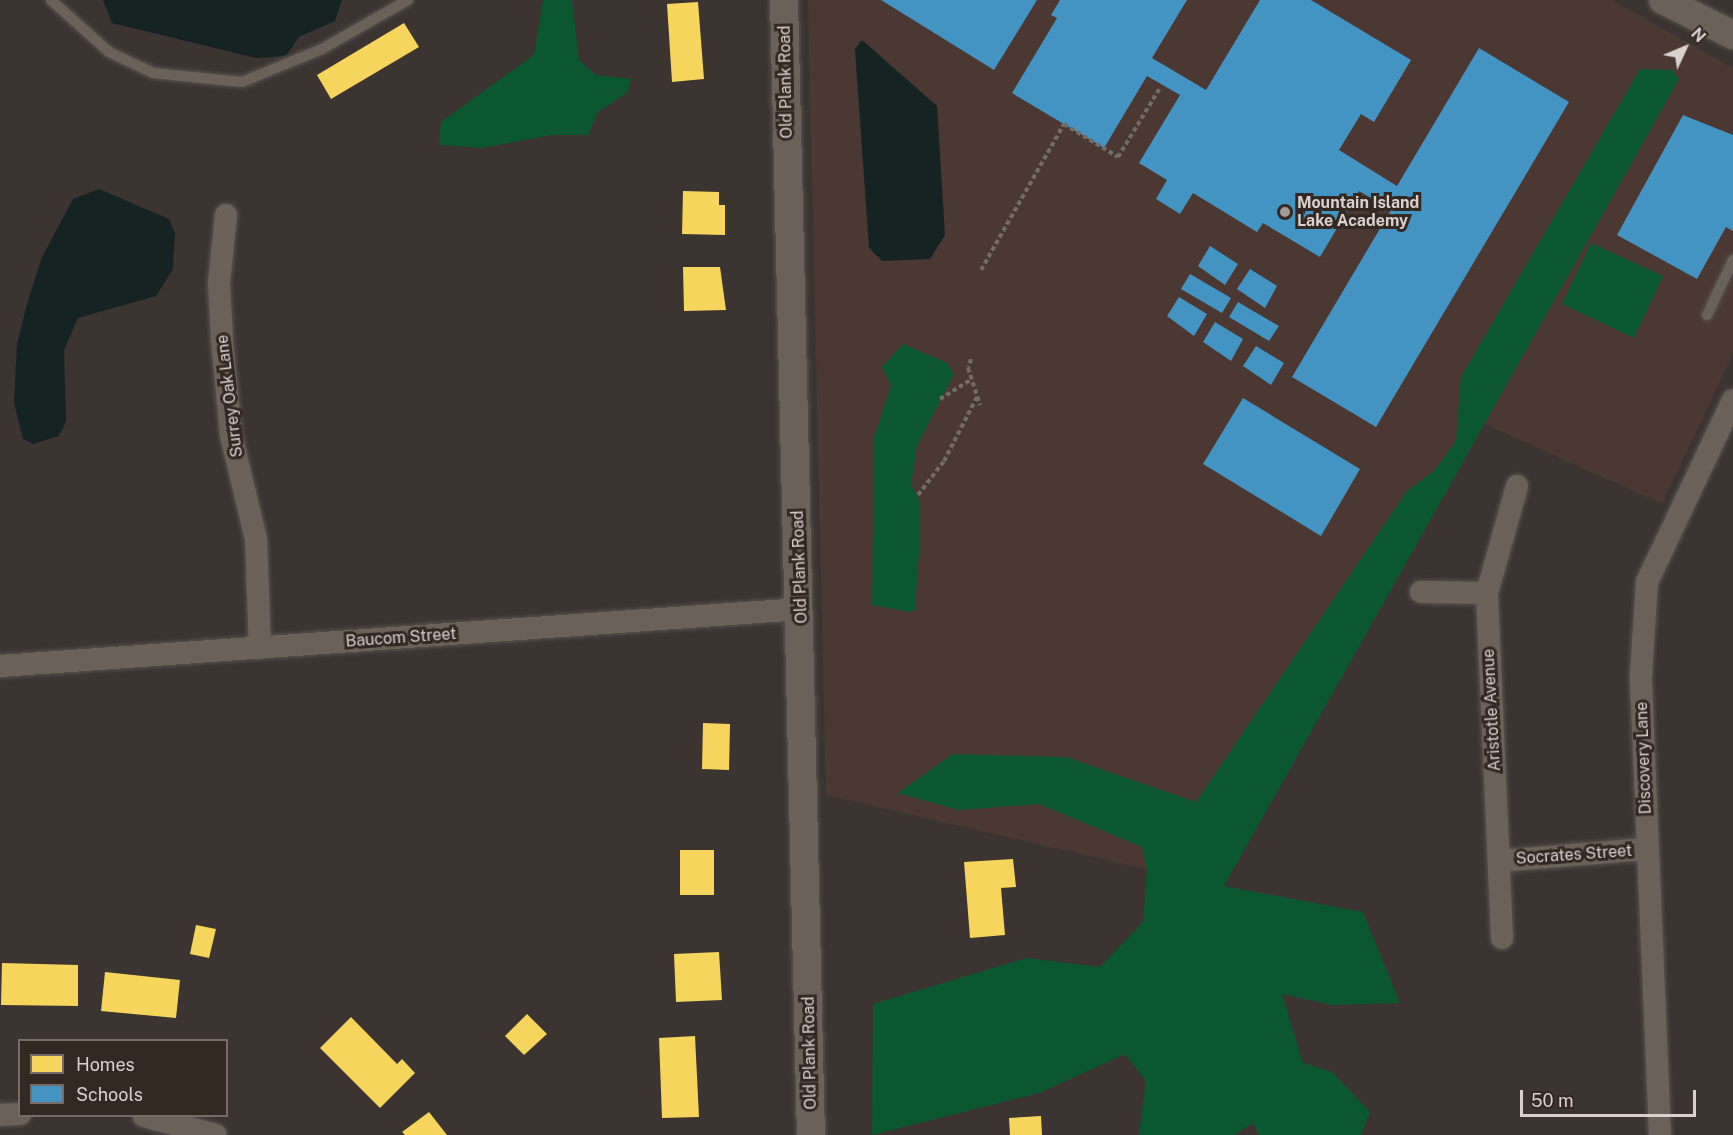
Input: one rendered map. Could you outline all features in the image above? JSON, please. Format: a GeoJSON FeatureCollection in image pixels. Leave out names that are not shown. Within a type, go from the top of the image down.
{"type":"FeatureCollection","features":[{"type":"Feature","properties":{"kind":"street","name":"Old Plank Road"},"geometry":{"type":"LineString","coordinates":[[784,0],[801,609],[811,1135]]}},
{"type":"Feature","properties":{"kind":"street"},"geometry":{"type":"LineString","coordinates":[[1663,0],[1733,35]]}},
{"type":"Feature","properties":{"kind":"street","name":"Surrey Oak Lane"},"geometry":{"type":"LineString","coordinates":[[226,215],[219,283],[222,341],[231,435],[256,539],[260,648]]}},
{"type":"Feature","properties":{"kind":"street","name":"Discovery Lane"},"geometry":{"type":"LineString","coordinates":[[1660,1135],[1641,674],[1647,582],[1733,400]]}},
{"type":"Feature","properties":{"kind":"street","name":"Aristotle Avenue"},"geometry":{"type":"LineString","coordinates":[[1502,938],[1487,593],[1517,486]]}},
{"type":"Feature","properties":{"kind":"street"},"geometry":{"type":"LineString","coordinates":[[1421,592],[1487,593]]}},
{"type":"Feature","properties":{"kind":"street","name":"Baucom Street"},"geometry":{"type":"LineString","coordinates":[[0,666],[801,609]]}},
{"type":"Feature","properties":{"kind":"street","name":"Socrates Street"},"geometry":{"type":"LineString","coordinates":[[1500,861],[1647,849]]}},
{"type":"Feature","properties":{"kind":"street"},"geometry":{"type":"LineString","coordinates":[[0,1115],[18,1114]]}},
{"type":"Feature","properties":{"kind":"street"},"geometry":{"type":"LineString","coordinates":[[148,1117],[216,1135]]}},
{"type":"Feature","properties":{"kind":"lane"},"geometry":{"type":"LineString","coordinates":[[51,0],[109,52],[153,73],[242,82],[322,49],[408,0]]}},
{"type":"Feature","properties":{"kind":"lane"},"geometry":{"type":"LineString","coordinates":[[1707,315],[1733,260]]}},
{"type":"Feature","properties":{"kind":"path"},"geometry":{"type":"LineString","coordinates":[[981,270],[1064,124],[1118,157],[1160,88]]}},
{"type":"Feature","properties":{"kind":"path"},"geometry":{"type":"LineString","coordinates":[[971,359],[971,380],[980,405]]}},
{"type":"Feature","properties":{"kind":"path"},"geometry":{"type":"LineString","coordinates":[[940,399],[971,380]]}},
{"type":"Feature","properties":{"kind":"path"},"geometry":{"type":"LineString","coordinates":[[918,495],[944,461],[977,398]]}},
{"type":"Feature","properties":{"kind":"shaded area"},"geometry":{"type":"Polygon","coordinates":[[[103,0],[342,0],[335,21],[299,37],[286,56],[256,58],[112,23],[103,0]]]}},
{"type":"Feature","properties":{"kind":"shaded area"},"geometry":{"type":"Polygon","coordinates":[[[808,0],[1612,0],[1733,68],[1733,354],[1662,504],[1485,424],[1223,887],[826,795],[808,0]]]}},
{"type":"Feature","properties":{"kind":"shaded area"},"geometry":{"type":"Polygon","coordinates":[[[862,40],[937,106],[945,235],[930,259],[882,261],[869,248],[855,49],[862,40]]]}},
{"type":"Feature","properties":{"kind":"shaded area"},"geometry":{"type":"Polygon","coordinates":[[[99,189],[169,219],[175,233],[173,269],[156,296],[78,318],[64,350],[66,422],[59,436],[33,444],[23,439],[14,403],[17,344],[27,304],[42,257],[73,199],[99,189]]]}},
{"type":"Feature","properties":{"kind":"green space"},"geometry":{"type":"Polygon","coordinates":[[[543,0],[572,0],[579,60],[596,75],[631,79],[628,92],[598,112],[588,135],[552,135],[481,148],[439,145],[441,122],[534,55],[543,0]]]}},
{"type":"Feature","properties":{"kind":"green space"},"geometry":{"type":"Polygon","coordinates":[[[1640,69],[1672,70],[1679,79],[1224,886],[1363,912],[1400,1003],[1332,1005],[1282,994],[1303,1063],[1332,1072],[1370,1112],[1361,1135],[1259,1135],[1253,1123],[1234,1135],[1139,1135],[1146,1081],[1125,1054],[1039,1093],[872,1135],[873,1004],[1026,958],[1100,967],[1143,922],[1147,869],[1142,847],[1039,804],[958,810],[898,793],[953,754],[1066,757],[1196,802],[1407,491],[1435,470],[1456,441],[1461,377],[1640,69]]]}},
{"type":"Feature","properties":{"kind":"green space"},"geometry":{"type":"Polygon","coordinates":[[[1591,243],[1663,276],[1634,338],[1562,304],[1591,243]]]}},
{"type":"Feature","properties":{"kind":"green space"},"geometry":{"type":"Polygon","coordinates":[[[903,344],[947,363],[954,374],[917,446],[911,485],[919,499],[920,538],[915,610],[909,612],[872,605],[874,437],[891,386],[882,367],[903,344]]]}},
{"type":"Feature","properties":{"kind":"building: Homes"},"geometry":{"type":"Polygon","coordinates":[[[698,2],[704,79],[672,82],[667,4],[698,2]]]}},
{"type":"Feature","properties":{"kind":"building: Homes"},"geometry":{"type":"Polygon","coordinates":[[[404,23],[419,47],[331,99],[317,75],[404,23]]]}},
{"type":"Feature","properties":{"kind":"building: Homes"},"geometry":{"type":"Polygon","coordinates":[[[683,191],[719,192],[719,205],[725,205],[725,235],[682,234],[683,191]]]}},
{"type":"Feature","properties":{"kind":"building: Homes"},"geometry":{"type":"Polygon","coordinates":[[[683,267],[720,267],[726,310],[684,311],[683,267]]]}},
{"type":"Feature","properties":{"kind":"building: Homes"},"geometry":{"type":"Polygon","coordinates":[[[703,723],[730,724],[729,770],[702,769],[703,723]]]}},
{"type":"Feature","properties":{"kind":"building: Homes"},"geometry":{"type":"Polygon","coordinates":[[[680,850],[714,850],[714,895],[680,895],[680,850]]]}},
{"type":"Feature","properties":{"kind":"building: Homes"},"geometry":{"type":"Polygon","coordinates":[[[1013,859],[1016,887],[1001,888],[1005,935],[970,938],[964,862],[1013,859]]]}},
{"type":"Feature","properties":{"kind":"building: Homes"},"geometry":{"type":"Polygon","coordinates":[[[196,925],[216,929],[209,958],[190,954],[196,925]]]}},
{"type":"Feature","properties":{"kind":"building: Homes"},"geometry":{"type":"Polygon","coordinates":[[[719,952],[722,1000],[676,1002],[674,954],[719,952]]]}},
{"type":"Feature","properties":{"kind":"building: Homes"},"geometry":{"type":"Polygon","coordinates":[[[2,963],[78,965],[78,1006],[1,1005],[2,963]]]}},
{"type":"Feature","properties":{"kind":"building: Homes"},"geometry":{"type":"Polygon","coordinates":[[[105,972],[180,980],[176,1018],[101,1011],[105,972]]]}},
{"type":"Feature","properties":{"kind":"building: Homes"},"geometry":{"type":"Polygon","coordinates":[[[527,1014],[547,1034],[524,1055],[505,1036],[527,1014]]]}},
{"type":"Feature","properties":{"kind":"building: Homes"},"geometry":{"type":"Polygon","coordinates":[[[351,1017],[397,1064],[402,1059],[415,1073],[380,1108],[320,1048],[351,1017]]]}},
{"type":"Feature","properties":{"kind":"building: Homes"},"geometry":{"type":"Polygon","coordinates":[[[695,1036],[699,1117],[662,1118],[659,1038],[695,1036]]]}},
{"type":"Feature","properties":{"kind":"building: Homes"},"geometry":{"type":"Polygon","coordinates":[[[429,1112],[447,1135],[405,1135],[402,1132],[429,1112]]]}},
{"type":"Feature","properties":{"kind":"building: Homes"},"geometry":{"type":"Polygon","coordinates":[[[1041,1116],[1042,1135],[1010,1135],[1009,1118],[1041,1116]]]}},
{"type":"Feature","properties":{"kind":"building: Schools"},"geometry":{"type":"Polygon","coordinates":[[[881,0],[1037,0],[994,70],[881,0]]]}},
{"type":"Feature","properties":{"kind":"building: Schools","name":"Mountain Island Lake Academy"},"geometry":{"type":"Polygon","coordinates":[[[1060,0],[1187,0],[1152,58],[1206,90],[1260,0],[1311,0],[1411,60],[1374,122],[1361,114],[1339,150],[1397,186],[1479,48],[1569,102],[1376,427],[1292,377],[1391,210],[1359,191],[1320,257],[1263,223],[1257,232],[1193,193],[1180,214],[1156,199],[1167,180],[1139,163],[1180,95],[1147,76],[1104,148],[1012,93],[1057,18],[1051,15],[1060,0]]]}},
{"type":"Feature","properties":{"kind":"building: Schools"},"geometry":{"type":"Polygon","coordinates":[[[1683,115],[1733,135],[1733,231],[1726,227],[1697,279],[1617,235],[1683,115]]]}},
{"type":"Feature","properties":{"kind":"building: Schools"},"geometry":{"type":"Polygon","coordinates":[[[1210,246],[1238,264],[1225,285],[1198,266],[1210,246]]]}},
{"type":"Feature","properties":{"kind":"building: Schools"},"geometry":{"type":"Polygon","coordinates":[[[1250,269],[1277,286],[1265,308],[1237,289],[1250,269]]]}},
{"type":"Feature","properties":{"kind":"building: Schools"},"geometry":{"type":"Polygon","coordinates":[[[1190,274],[1231,298],[1222,313],[1181,289],[1190,274]]]}},
{"type":"Feature","properties":{"kind":"building: Schools"},"geometry":{"type":"Polygon","coordinates":[[[1179,297],[1207,314],[1194,336],[1167,316],[1179,297]]]}},
{"type":"Feature","properties":{"kind":"building: Schools"},"geometry":{"type":"Polygon","coordinates":[[[1238,302],[1279,326],[1269,341],[1229,317],[1238,302]]]}},
{"type":"Feature","properties":{"kind":"building: Schools"},"geometry":{"type":"Polygon","coordinates":[[[1215,322],[1243,339],[1231,361],[1203,342],[1215,322]]]}},
{"type":"Feature","properties":{"kind":"building: Schools"},"geometry":{"type":"Polygon","coordinates":[[[1256,346],[1284,363],[1271,385],[1243,366],[1256,346]]]}},
{"type":"Feature","properties":{"kind":"building: Schools"},"geometry":{"type":"Polygon","coordinates":[[[1243,398],[1360,469],[1321,536],[1203,464],[1243,398]]]}},
{"type":"Feature","properties":{"kind":"place","name":"Mountain Island Lake Academy"},"geometry":{"type":"Point","coordinates":[1285,212]}}]}
